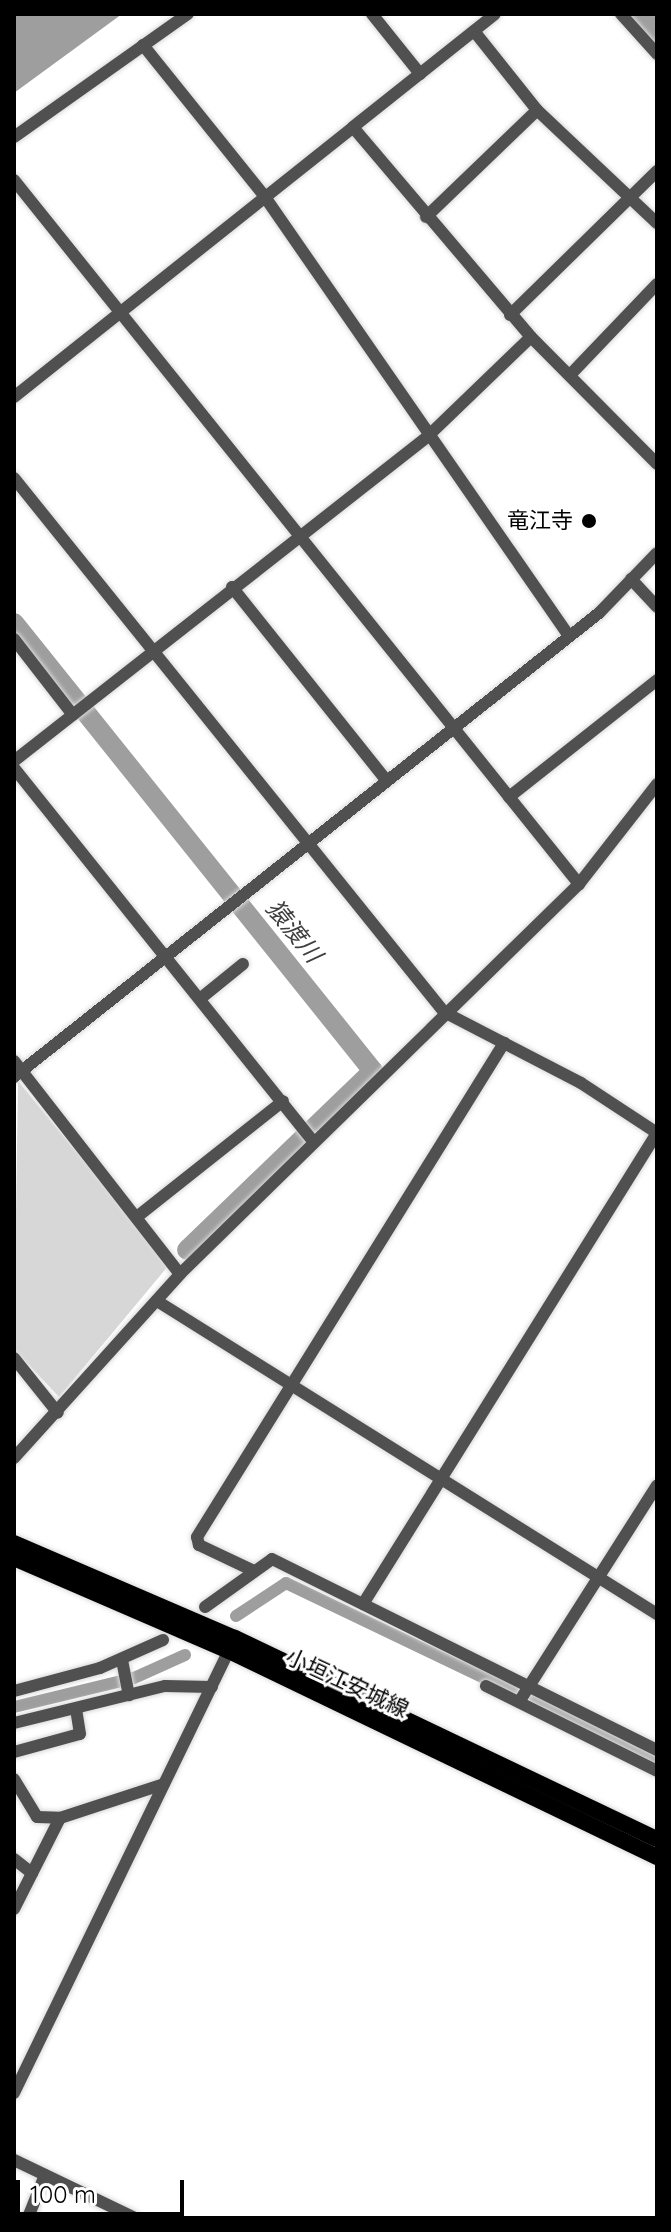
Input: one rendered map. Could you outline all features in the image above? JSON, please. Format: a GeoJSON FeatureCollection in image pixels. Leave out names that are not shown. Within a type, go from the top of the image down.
{"type":"FeatureCollection","features":[{"type":"Feature","properties":{"kind":"main road","name":"小垣江安城線"},"geometry":{"type":"LineString","coordinates":[[14,1543],[657,1839]]}},
{"type":"Feature","properties":{"kind":"main road","name":"小垣江安城線"},"geometry":{"type":"LineString","coordinates":[[14,1558],[232,1645],[657,1857]]}},
{"type":"Feature","properties":{"kind":"street"},"geometry":{"type":"LineString","coordinates":[[14,137],[188,14]]}},
{"type":"Feature","properties":{"kind":"street"},"geometry":{"type":"LineString","coordinates":[[372,14],[420,74]]}},
{"type":"Feature","properties":{"kind":"street"},"geometry":{"type":"LineString","coordinates":[[14,397],[495,14]]}},
{"type":"Feature","properties":{"kind":"street"},"geometry":{"type":"LineString","coordinates":[[621,14],[657,54]]}},
{"type":"Feature","properties":{"kind":"street"},"geometry":{"type":"LineString","coordinates":[[474,31],[537,110],[657,223]]}},
{"type":"Feature","properties":{"kind":"street"},"geometry":{"type":"LineString","coordinates":[[143,45],[265,197],[427,437],[569,636]]}},
{"type":"Feature","properties":{"kind":"street"},"geometry":{"type":"LineString","coordinates":[[426,217],[537,110]]}},
{"type":"Feature","properties":{"kind":"street"},"geometry":{"type":"LineString","coordinates":[[353,127],[510,315],[657,464]]}},
{"type":"Feature","properties":{"kind":"street"},"geometry":{"type":"LineString","coordinates":[[510,315],[657,171]]}},
{"type":"Feature","properties":{"kind":"street"},"geometry":{"type":"LineString","coordinates":[[14,180],[579,884]]}},
{"type":"Feature","properties":{"kind":"street"},"geometry":{"type":"LineString","coordinates":[[570,375],[657,284]]}},
{"type":"Feature","properties":{"kind":"street"},"geometry":{"type":"LineString","coordinates":[[14,761],[297,535],[427,437],[531,337]]}},
{"type":"Feature","properties":{"kind":"street"},"geometry":{"type":"LineString","coordinates":[[14,478],[444,1012],[504,1043],[657,1133],[363,1604]]}},
{"type":"Feature","properties":{"kind":"street"},"geometry":{"type":"LineString","coordinates":[[180,1274],[138,1216],[17,1070],[166,956],[385,779],[569,636],[657,553]]}},
{"type":"Feature","properties":{"kind":"street"},"geometry":{"type":"LineString","coordinates":[[631,579],[657,607]]}},
{"type":"Feature","properties":{"kind":"street"},"geometry":{"type":"LineString","coordinates":[[232,587],[385,779]]}},
{"type":"Feature","properties":{"kind":"street"},"geometry":{"type":"LineString","coordinates":[[14,639],[73,715]]}},
{"type":"Feature","properties":{"kind":"street"},"geometry":{"type":"LineString","coordinates":[[509,797],[657,680]]}},
{"type":"Feature","properties":{"kind":"street"},"geometry":{"type":"LineString","coordinates":[[14,768],[310,1136]]}},
{"type":"Feature","properties":{"kind":"street"},"geometry":{"type":"LineString","coordinates":[[14,1458],[310,1136],[579,884],[657,784]]}},
{"type":"Feature","properties":{"kind":"street"},"geometry":{"type":"LineString","coordinates":[[201,998],[243,964]]}},
{"type":"Feature","properties":{"kind":"street"},"geometry":{"type":"LineString","coordinates":[[254,1571],[199,1545],[197,1537],[504,1043]]}},
{"type":"Feature","properties":{"kind":"street"},"geometry":{"type":"LineString","coordinates":[[138,1216],[283,1101]]}},
{"type":"Feature","properties":{"kind":"street"},"geometry":{"type":"LineString","coordinates":[[157,1301],[657,1614]]}},
{"type":"Feature","properties":{"kind":"street"},"geometry":{"type":"LineString","coordinates":[[14,1358],[58,1413]]}},
{"type":"Feature","properties":{"kind":"street"},"geometry":{"type":"LineString","coordinates":[[519,1702],[657,1485]]}},
{"type":"Feature","properties":{"kind":"street"},"geometry":{"type":"LineString","coordinates":[[205,1607],[272,1559],[657,1750]]}},
{"type":"Feature","properties":{"kind":"street"},"geometry":{"type":"LineString","coordinates":[[14,1691],[123,1664],[163,1640]]}},
{"type":"Feature","properties":{"kind":"street"},"geometry":{"type":"LineString","coordinates":[[14,2093],[19,2068],[232,1645]]}},
{"type":"Feature","properties":{"kind":"street"},"geometry":{"type":"LineString","coordinates":[[123,1664],[129,1692]]}},
{"type":"Feature","properties":{"kind":"street"},"geometry":{"type":"LineString","coordinates":[[14,1723],[76,1710],[129,1692],[165,1686],[212,1687]]}},
{"type":"Feature","properties":{"kind":"street"},"geometry":{"type":"LineString","coordinates":[[486,1686],[657,1771]]}},
{"type":"Feature","properties":{"kind":"street"},"geometry":{"type":"LineString","coordinates":[[14,1752],[80,1734],[76,1710]]}},
{"type":"Feature","properties":{"kind":"street"},"geometry":{"type":"LineString","coordinates":[[14,1779],[37,1817],[60,1818],[164,1784]]}},
{"type":"Feature","properties":{"kind":"street"},"geometry":{"type":"LineString","coordinates":[[14,1909],[60,1818]]}},
{"type":"Feature","properties":{"kind":"street"},"geometry":{"type":"LineString","coordinates":[[14,1859],[32,1873]]}},
{"type":"Feature","properties":{"kind":"street"},"geometry":{"type":"LineString","coordinates":[[14,2160],[135,2218]]}},
{"type":"Feature","properties":{"kind":"street"},"geometry":{"type":"LineString","coordinates":[[34,2218],[29,2215],[45,2175]]}},
{"type":"Feature","properties":{"kind":"shaded area"},"geometry":{"type":"Polygon","coordinates":[[[14,14],[122,14],[14,93],[14,14]]]}},
{"type":"Feature","properties":{"kind":"shaded area"},"geometry":{"type":"Polygon","coordinates":[[[18,1081],[169,1265],[59,1397],[14,1349],[18,1081]]]}},
{"type":"Feature","properties":{"kind":"waterway"},"geometry":{"type":"LineString","coordinates":[[639,14],[657,34]]}},
{"type":"Feature","properties":{"kind":"waterway","name":"猿渡川"},"geometry":{"type":"LineString","coordinates":[[14,623],[373,1071],[187,1250]]}},
{"type":"Feature","properties":{"kind":"waterway"},"geometry":{"type":"LineString","coordinates":[[236,1616],[286,1583],[657,1761]]}},
{"type":"Feature","properties":{"kind":"waterway"},"geometry":{"type":"LineString","coordinates":[[14,1707],[134,1678],[185,1655]]}},
{"type":"Feature","properties":{"kind":"place","name":"竜江寺"},"geometry":{"type":"Point","coordinates":[589,521]}}]}
